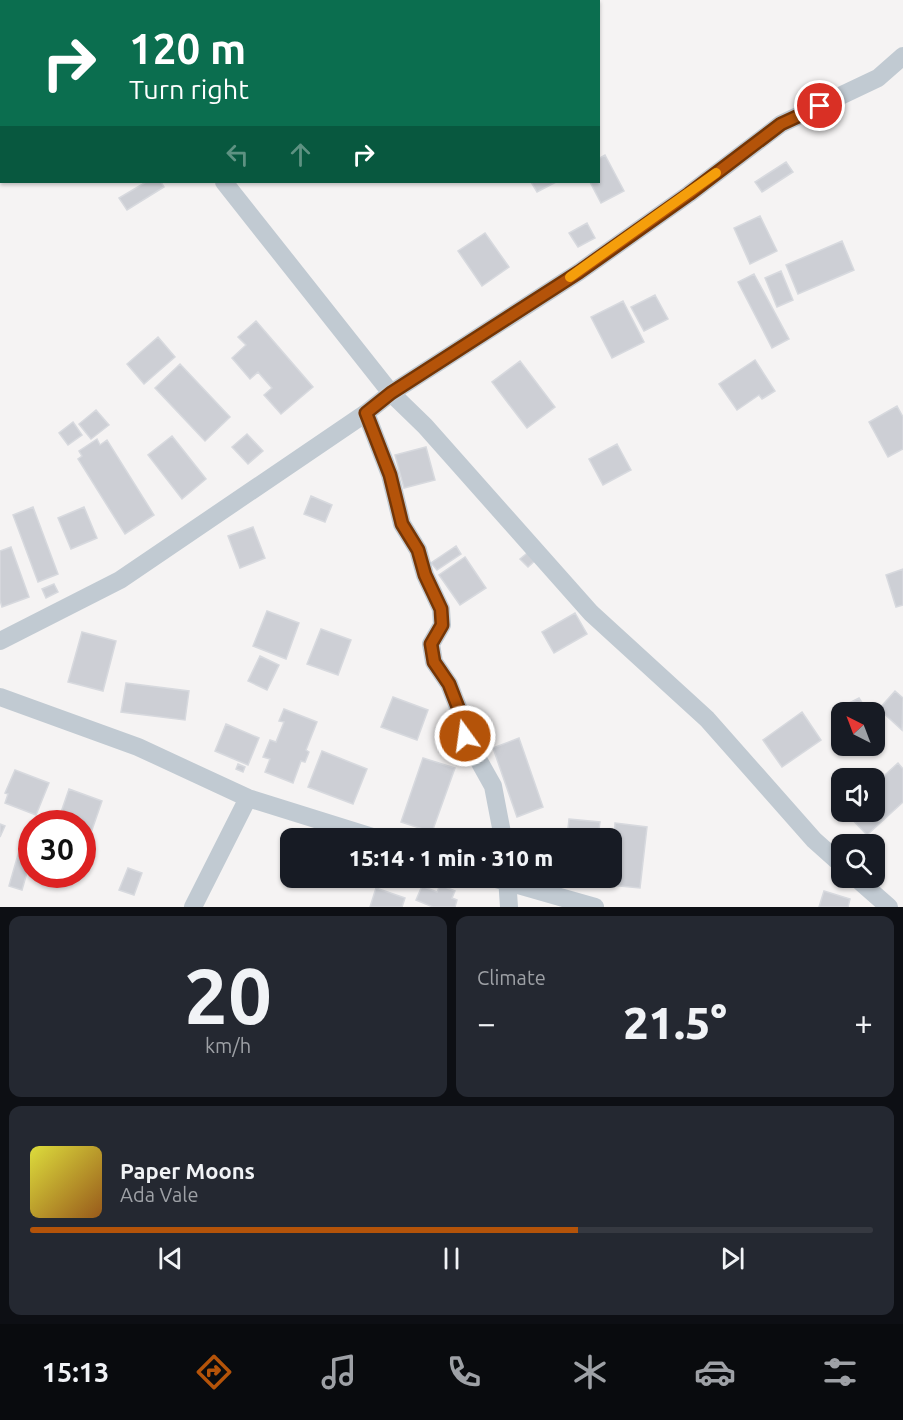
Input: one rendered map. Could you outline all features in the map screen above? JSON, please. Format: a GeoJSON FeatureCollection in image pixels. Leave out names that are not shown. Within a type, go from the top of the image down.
{"type":"FeatureCollection","features":[{"type":"Feature","properties":{"kind":"street"},"geometry":{"type":"LineString","coordinates":[[0,640],[120,580],[366,413],[391,393],[579,272],[689,194],[781,124],[878,78],[903,56]]}},
{"type":"Feature","properties":{"kind":"street"},"geometry":{"type":"LineString","coordinates":[[225,183],[391,393],[425,426],[591,613],[707,719],[814,840],[831,855]]}},
{"type":"Feature","properties":{"kind":"street"},"geometry":{"type":"LineString","coordinates":[[366,413],[390,475],[402,524],[418,550],[425,575],[441,609],[442,625],[431,644],[434,662],[449,684],[461,715],[465,736],[492,786],[501,828]]}},
{"type":"Feature","properties":{"kind":"street"},"geometry":{"type":"LineString","coordinates":[[0,697],[138,747],[248,798],[344,828]]}},
{"type":"Feature","properties":{"kind":"street"},"geometry":{"type":"LineString","coordinates":[[194,907],[248,798]]}},
{"type":"Feature","properties":{"kind":"street"},"geometry":{"type":"LineString","coordinates":[[505,888],[509,907]]}},
{"type":"Feature","properties":{"kind":"street"},"geometry":{"type":"LineString","coordinates":[[533,888],[595,907]]}},
{"type":"Feature","properties":{"kind":"street"},"geometry":{"type":"LineString","coordinates":[[867,888],[889,907]]}},
{"type":"Feature","properties":{"kind":"building"},"geometry":{"type":"Polygon","coordinates":[[[605,155],[624,191],[601,203],[591,183],[600,183],[600,158],[605,155]]]}},
{"type":"Feature","properties":{"kind":"building"},"geometry":{"type":"Polygon","coordinates":[[[786,162],[793,172],[762,192],[755,182],[786,162]]]}},
{"type":"Feature","properties":{"kind":"building"},"geometry":{"type":"Polygon","coordinates":[[[144,183],[162,183],[164,187],[127,210],[119,198],[144,183]]]}},
{"type":"Feature","properties":{"kind":"building"},"geometry":{"type":"Polygon","coordinates":[[[532,183],[554,183],[537,192],[532,183]]]}},
{"type":"Feature","properties":{"kind":"building"},"geometry":{"type":"Polygon","coordinates":[[[760,216],[777,251],[750,264],[734,228],[760,216]]]}},
{"type":"Feature","properties":{"kind":"building"},"geometry":{"type":"Polygon","coordinates":[[[587,223],[595,238],[578,247],[569,233],[587,223]]]}},
{"type":"Feature","properties":{"kind":"building"},"geometry":{"type":"Polygon","coordinates":[[[485,233],[509,267],[482,286],[458,251],[485,233]]]}},
{"type":"Feature","properties":{"kind":"building"},"geometry":{"type":"Polygon","coordinates":[[[842,241],[854,270],[798,294],[786,265],[842,241]]]}},
{"type":"Feature","properties":{"kind":"building"},"geometry":{"type":"Polygon","coordinates":[[[781,271],[793,300],[777,307],[765,278],[781,271]]]}},
{"type":"Feature","properties":{"kind":"building"},"geometry":{"type":"Polygon","coordinates":[[[754,274],[789,339],[772,348],[738,282],[754,274]]]}},
{"type":"Feature","properties":{"kind":"building"},"geometry":{"type":"Polygon","coordinates":[[[655,295],[668,319],[644,331],[631,307],[655,295]]]}},
{"type":"Feature","properties":{"kind":"building"},"geometry":{"type":"Polygon","coordinates":[[[623,301],[644,342],[612,358],[591,317],[623,301]]]}},
{"type":"Feature","properties":{"kind":"building"},"geometry":{"type":"Polygon","coordinates":[[[256,321],[313,387],[281,414],[264,395],[272,388],[258,372],[250,379],[232,358],[246,345],[238,337],[256,321]]]}},
{"type":"Feature","properties":{"kind":"building"},"geometry":{"type":"Polygon","coordinates":[[[158,337],[175,357],[144,384],[127,364],[158,337]]]}},
{"type":"Feature","properties":{"kind":"building"},"geometry":{"type":"Polygon","coordinates":[[[755,360],[775,391],[762,399],[759,395],[737,410],[719,384],[755,360]]]}},
{"type":"Feature","properties":{"kind":"building"},"geometry":{"type":"Polygon","coordinates":[[[520,361],[555,407],[527,428],[492,382],[520,361]]]}},
{"type":"Feature","properties":{"kind":"building"},"geometry":{"type":"Polygon","coordinates":[[[180,364],[230,417],[205,441],[155,388],[180,364]]]}},
{"type":"Feature","properties":{"kind":"building"},"geometry":{"type":"Polygon","coordinates":[[[897,406],[903,417],[903,449],[888,457],[869,422],[897,406]]]}},
{"type":"Feature","properties":{"kind":"building"},"geometry":{"type":"Polygon","coordinates":[[[96,410],[109,425],[91,439],[79,424],[96,410]]]}},
{"type":"Feature","properties":{"kind":"building"},"geometry":{"type":"Polygon","coordinates":[[[73,422],[82,435],[68,445],[59,433],[73,422]]]}},
{"type":"Feature","properties":{"kind":"building"},"geometry":{"type":"Polygon","coordinates":[[[247,434],[263,451],[248,464],[232,447],[247,434]]]}},
{"type":"Feature","properties":{"kind":"building"},"geometry":{"type":"Polygon","coordinates":[[[172,436],[206,479],[182,499],[148,455],[172,436]]]}},
{"type":"Feature","properties":{"kind":"building"},"geometry":{"type":"Polygon","coordinates":[[[97,439],[100,445],[107,440],[154,515],[125,534],[78,459],[82,456],[79,451],[97,439]]]}},
{"type":"Feature","properties":{"kind":"building"},"geometry":{"type":"Polygon","coordinates":[[[617,444],[631,470],[603,485],[589,459],[617,444]]]}},
{"type":"Feature","properties":{"kind":"building"},"geometry":{"type":"Polygon","coordinates":[[[426,447],[435,480],[404,488],[395,455],[426,447]]]}},
{"type":"Feature","properties":{"kind":"building"},"geometry":{"type":"Polygon","coordinates":[[[311,496],[332,505],[325,522],[304,514],[311,496]]]}},
{"type":"Feature","properties":{"kind":"building"},"geometry":{"type":"Polygon","coordinates":[[[33,507],[58,574],[38,582],[13,515],[33,507]]]}},
{"type":"Feature","properties":{"kind":"building"},"geometry":{"type":"Polygon","coordinates":[[[84,507],[97,538],[71,549],[58,518],[84,507]]]}},
{"type":"Feature","properties":{"kind":"building"},"geometry":{"type":"Polygon","coordinates":[[[253,527],[265,558],[240,568],[228,536],[253,527]]]}},
{"type":"Feature","properties":{"kind":"building"},"geometry":{"type":"Polygon","coordinates":[[[456,546],[461,554],[437,570],[431,563],[456,546]]]}},
{"type":"Feature","properties":{"kind":"building"},"geometry":{"type":"Polygon","coordinates":[[[11,547],[29,597],[2,607],[0,551],[11,547]]]}},
{"type":"Feature","properties":{"kind":"building"},"geometry":{"type":"Polygon","coordinates":[[[531,550],[538,558],[528,567],[520,559],[531,550]]]}},
{"type":"Feature","properties":{"kind":"building"},"geometry":{"type":"Polygon","coordinates":[[[465,557],[486,588],[460,605],[439,575],[465,557]]]}},
{"type":"Feature","properties":{"kind":"building"},"geometry":{"type":"Polygon","coordinates":[[[903,569],[903,605],[896,607],[886,575],[903,569]]]}},
{"type":"Feature","properties":{"kind":"building"},"geometry":{"type":"Polygon","coordinates":[[[54,584],[58,592],[46,598],[42,589],[54,584]]]}},
{"type":"Feature","properties":{"kind":"building"},"geometry":{"type":"Polygon","coordinates":[[[267,611],[299,623],[286,659],[253,646],[267,611]]]}},
{"type":"Feature","properties":{"kind":"building"},"geometry":{"type":"Polygon","coordinates":[[[575,613],[587,634],[554,653],[542,632],[575,613]]]}},
{"type":"Feature","properties":{"kind":"building"},"geometry":{"type":"Polygon","coordinates":[[[321,629],[351,640],[338,675],[307,664],[321,629]]]}},
{"type":"Feature","properties":{"kind":"building"},"geometry":{"type":"Polygon","coordinates":[[[82,632],[116,641],[103,691],[68,682],[82,632]]]}},
{"type":"Feature","properties":{"kind":"building"},"geometry":{"type":"Polygon","coordinates":[[[260,656],[279,665],[267,690],[248,681],[260,656]]]}},
{"type":"Feature","properties":{"kind":"building"},"geometry":{"type":"Polygon","coordinates":[[[126,683],[189,691],[185,720],[121,712],[126,683]]]}},
{"type":"Feature","properties":{"kind":"building"},"geometry":{"type":"Polygon","coordinates":[[[895,691],[903,698],[902,730],[885,714],[885,702],[895,691]]]}},
{"type":"Feature","properties":{"kind":"building"},"geometry":{"type":"Polygon","coordinates":[[[393,697],[428,710],[417,740],[381,727],[393,697]]]}},
{"type":"Feature","properties":{"kind":"building"},"geometry":{"type":"Polygon","coordinates":[[[284,709],[317,722],[306,750],[309,752],[305,762],[301,761],[293,783],[265,772],[270,759],[263,757],[270,740],[276,742],[284,722],[279,721],[284,709]]]}},
{"type":"Feature","properties":{"kind":"building"},"geometry":{"type":"Polygon","coordinates":[[[802,712],[821,740],[782,767],[763,740],[802,712]]]}},
{"type":"Feature","properties":{"kind":"building"},"geometry":{"type":"Polygon","coordinates":[[[226,724],[259,738],[248,765],[215,751],[226,724]]]}},
{"type":"Feature","properties":{"kind":"building"},"geometry":{"type":"Polygon","coordinates":[[[519,738],[543,807],[517,817],[493,748],[519,738]]]}},
{"type":"Feature","properties":{"kind":"building"},"geometry":{"type":"Polygon","coordinates":[[[322,751],[367,769],[353,804],[308,787],[322,751]]]}},
{"type":"Feature","properties":{"kind":"building"},"geometry":{"type":"Polygon","coordinates":[[[423,758],[455,768],[433,828],[420,828],[401,822],[423,758]]]}},
{"type":"Feature","properties":{"kind":"building"},"geometry":{"type":"Polygon","coordinates":[[[898,763],[903,769],[903,802],[885,818],[885,775],[898,763]]]}},
{"type":"Feature","properties":{"kind":"building"},"geometry":{"type":"Polygon","coordinates":[[[238,764],[245,767],[243,772],[236,769],[238,764]]]}},
{"type":"Feature","properties":{"kind":"building"},"geometry":{"type":"Polygon","coordinates":[[[15,770],[49,783],[38,810],[23,810],[5,803],[8,794],[5,793],[15,770]]]}},
{"type":"Feature","properties":{"kind":"building"},"geometry":{"type":"Polygon","coordinates":[[[69,789],[102,801],[96,818],[96,810],[62,810],[69,789]]]}},
{"type":"Feature","properties":{"kind":"building"},"geometry":{"type":"Polygon","coordinates":[[[569,819],[600,822],[599,828],[568,828],[569,819]]]}},
{"type":"Feature","properties":{"kind":"building"},"geometry":{"type":"Polygon","coordinates":[[[855,822],[881,822],[868,834],[855,822]]]}},
{"type":"Feature","properties":{"kind":"building"},"geometry":{"type":"Polygon","coordinates":[[[615,823],[647,827],[640,888],[622,886],[622,828],[615,828],[615,823]]]}},
{"type":"Feature","properties":{"kind":"building"},"geometry":{"type":"Polygon","coordinates":[[[0,824],[5,826],[0,837],[0,824]]]}},
{"type":"Feature","properties":{"kind":"building"},"geometry":{"type":"Polygon","coordinates":[[[18,854],[18,888],[23,888],[22,890],[9,886],[18,854]]]}},
{"type":"Feature","properties":{"kind":"building"},"geometry":{"type":"Polygon","coordinates":[[[128,868],[142,873],[134,895],[119,890],[128,868]]]}},
{"type":"Feature","properties":{"kind":"building"},"geometry":{"type":"Polygon","coordinates":[[[376,888],[405,898],[402,907],[370,907],[376,888]]]}},
{"type":"Feature","properties":{"kind":"building"},"geometry":{"type":"Polygon","coordinates":[[[421,888],[437,892],[439,888],[455,891],[452,898],[457,900],[455,907],[433,907],[416,900],[421,888]]]}},
{"type":"Feature","properties":{"kind":"building"},"geometry":{"type":"Polygon","coordinates":[[[824,891],[850,899],[848,907],[819,907],[824,891]]]}},
{"type":"Feature","properties":{"kind":"slow traffic"},"geometry":{"type":"LineString","coordinates":[[570,277],[716,173]]}},
{"type":"Feature","properties":{"kind":"route"},"geometry":{"type":"LineString","coordinates":[[465,736],[461,715],[449,684],[434,662],[431,644],[442,625],[441,609],[425,575],[418,550],[402,524],[390,475],[366,413],[391,393],[579,272],[689,194],[781,124],[820,106]]}}]}
